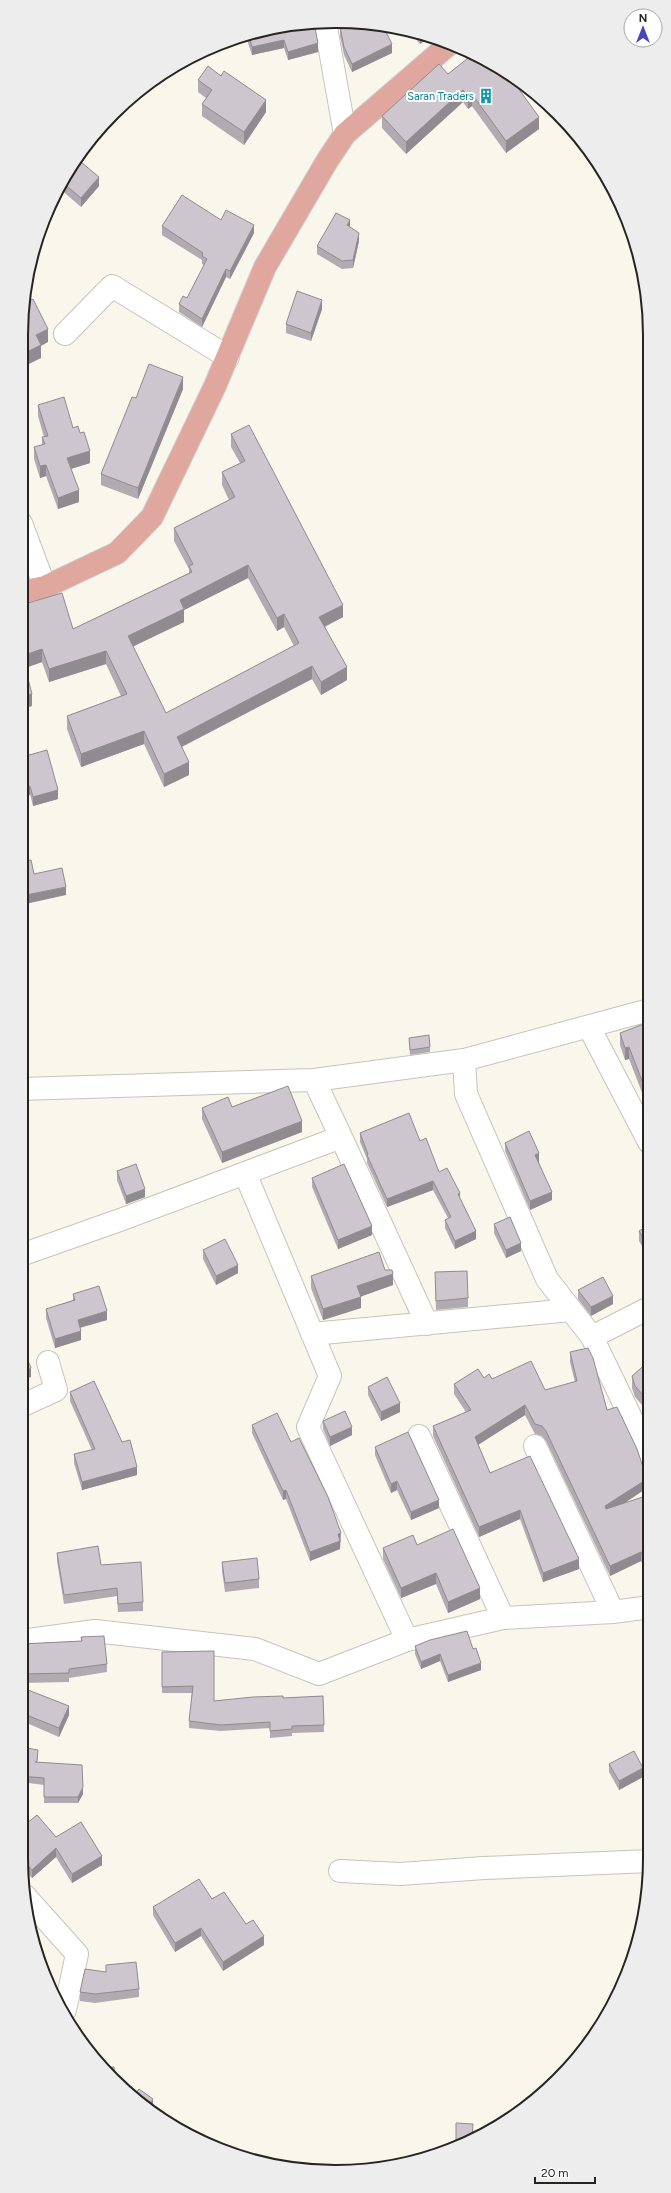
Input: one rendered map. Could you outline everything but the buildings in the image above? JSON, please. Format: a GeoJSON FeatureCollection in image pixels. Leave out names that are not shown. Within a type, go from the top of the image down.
{"type":"FeatureCollection","features":[{"type":"Feature","properties":{"kind":"main road"},"geometry":{"type":"LineString","coordinates":[[28,591],[45,588],[117,552],[152,517],[228,357],[265,267],[345,134],[444,48]]}},
{"type":"Feature","properties":{"kind":"street"},"geometry":{"type":"LineString","coordinates":[[327,28],[345,134]]}},
{"type":"Feature","properties":{"kind":"street"},"geometry":{"type":"LineString","coordinates":[[65,334],[112,286],[228,357]]}},
{"type":"Feature","properties":{"kind":"street"},"geometry":{"type":"LineString","coordinates":[[28,542],[45,588]]}},
{"type":"Feature","properties":{"kind":"street"},"geometry":{"type":"LineString","coordinates":[[28,1089],[314,1080],[464,1060],[643,1012]]}},
{"type":"Feature","properties":{"kind":"street"},"geometry":{"type":"LineString","coordinates":[[589,1026],[643,1130]]}},
{"type":"Feature","properties":{"kind":"street"},"geometry":{"type":"LineString","coordinates":[[464,1060],[466,1094],[547,1279],[592,1337],[643,1443]]}},
{"type":"Feature","properties":{"kind":"street"},"geometry":{"type":"LineString","coordinates":[[314,1080],[427,1324]]}},
{"type":"Feature","properties":{"kind":"street"},"geometry":{"type":"LineString","coordinates":[[28,1252],[341,1137]]}},
{"type":"Feature","properties":{"kind":"street"},"geometry":{"type":"LineString","coordinates":[[245,1173],[330,1376],[308,1427],[407,1640]]}},
{"type":"Feature","properties":{"kind":"street"},"geometry":{"type":"LineString","coordinates":[[312,1334],[571,1310]]}},
{"type":"Feature","properties":{"kind":"street"},"geometry":{"type":"LineString","coordinates":[[592,1337],[643,1311]]}},
{"type":"Feature","properties":{"kind":"street"},"geometry":{"type":"LineString","coordinates":[[28,1403],[56,1390],[48,1362]]}},
{"type":"Feature","properties":{"kind":"street"},"geometry":{"type":"LineString","coordinates":[[419,1436],[503,1618]]}},
{"type":"Feature","properties":{"kind":"street"},"geometry":{"type":"LineString","coordinates":[[535,1446],[613,1612]]}},
{"type":"Feature","properties":{"kind":"street"},"geometry":{"type":"LineString","coordinates":[[28,1639],[95,1631],[255,1649],[319,1674],[407,1640],[503,1618],[613,1612],[643,1608]]}},
{"type":"Feature","properties":{"kind":"street"},"geometry":{"type":"LineString","coordinates":[[340,1871],[400,1874],[484,1868],[643,1861]]}},
{"type":"Feature","properties":{"kind":"street"},"geometry":{"type":"LineString","coordinates":[[32,1904],[77,1954],[66,2005]]}},
{"type":"Feature","properties":{"kind":"place","name":"Saran Traders"},"geometry":{"type":"Point","coordinates":[486,96]}}]}
